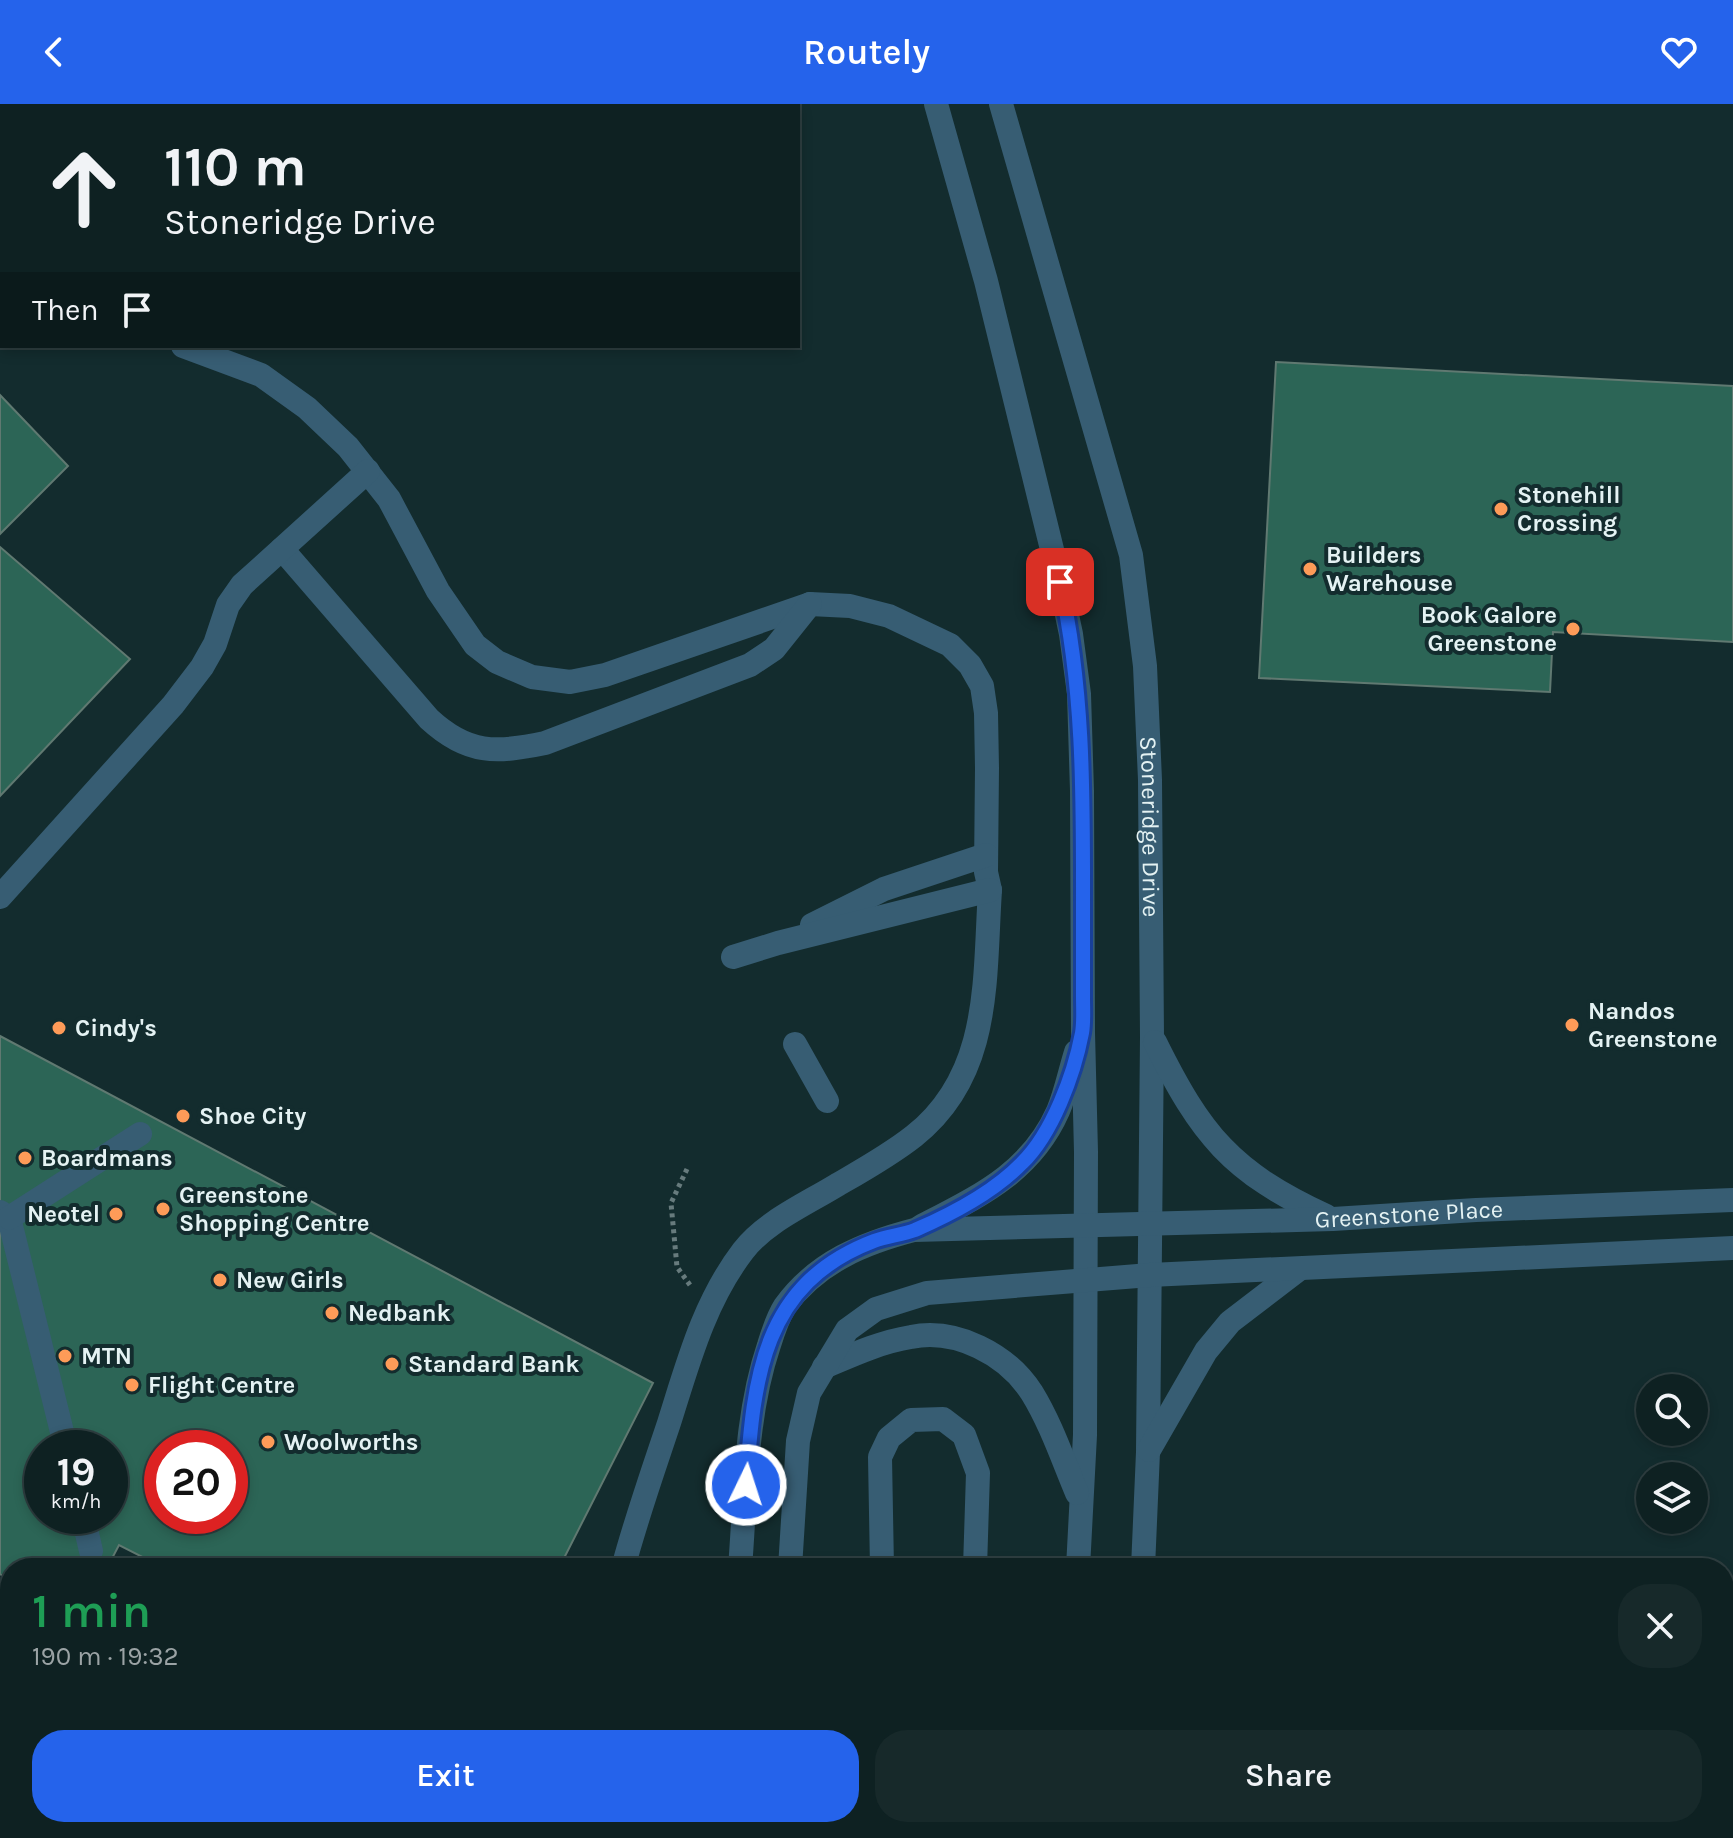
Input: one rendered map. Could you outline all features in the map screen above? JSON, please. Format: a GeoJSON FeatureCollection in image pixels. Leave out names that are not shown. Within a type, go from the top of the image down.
{"type":"FeatureCollection","features":[{"type":"Feature","properties":{"kind":"street"},"geometry":{"type":"LineString","coordinates":[[936,104],[986,281],[1071,634],[1079,694],[1086,1280],[1085,1435],[1078,1558]]}},
{"type":"Feature","properties":{"kind":"street","name":"Stoneridge Drive"},"geometry":{"type":"LineString","coordinates":[[1001,104],[1131,555],[1145,666],[1150,780],[1152,1037],[1148,1452],[1143,1558]]}},
{"type":"Feature","properties":{"kind":"street"},"geometry":{"type":"LineString","coordinates":[[188,348],[261,375],[307,408],[348,447],[389,499],[438,591],[475,645],[497,662],[532,677],[570,682],[605,675],[810,604],[850,606],[889,616],[950,645],[970,665],[982,686],[986,713],[986,872],[990,890],[983,1014],[976,1046],[960,1083],[939,1113],[915,1135],[773,1225],[745,1248],[722,1281],[694,1341],[626,1558]]}},
{"type":"Feature","properties":{"kind":"street"},"geometry":{"type":"LineString","coordinates":[[0,897],[173,705],[209,655],[235,594],[368,471]]}},
{"type":"Feature","properties":{"kind":"street"},"geometry":{"type":"LineString","coordinates":[[282,549],[429,719],[446,735],[480,749],[514,750],[545,743],[750,665],[774,649],[810,604]]}},
{"type":"Feature","properties":{"kind":"street"},"geometry":{"type":"LineString","coordinates":[[778,943],[884,889],[986,855]]}},
{"type":"Feature","properties":{"kind":"street"},"geometry":{"type":"LineString","coordinates":[[733,957],[990,890]]}},
{"type":"Feature","properties":{"kind":"street"},"geometry":{"type":"LineString","coordinates":[[741,1558],[750,1429],[758,1378],[785,1307],[838,1257],[875,1240],[914,1230],[1001,1183],[1024,1162],[1042,1140],[1058,1110],[1083,1032]]}},
{"type":"Feature","properties":{"kind":"street"},"geometry":{"type":"LineString","coordinates":[[1152,1037],[1176,1085],[1209,1137],[1265,1185],[1333,1219]]}},
{"type":"Feature","properties":{"kind":"street"},"geometry":{"type":"LineString","coordinates":[[795,1044],[827,1101]]}},
{"type":"Feature","properties":{"kind":"street"},"geometry":{"type":"LineString","coordinates":[[61,1430],[5,1215],[140,1134]]}},
{"type":"Feature","properties":{"kind":"street","name":"Greenstone Place"},"geometry":{"type":"LineString","coordinates":[[914,1230],[1333,1219],[1733,1200]]}},
{"type":"Feature","properties":{"kind":"street","name":"Greenstone Place"},"geometry":{"type":"LineString","coordinates":[[792,1558],[798,1441],[809,1393],[847,1330],[876,1309],[899,1300],[927,1293],[1150,1275],[1733,1248]]}},
{"type":"Feature","properties":{"kind":"street"},"geometry":{"type":"LineString","coordinates":[[1148,1452],[1206,1351],[1230,1322],[1298,1270]]}},
{"type":"Feature","properties":{"kind":"street"},"geometry":{"type":"LineString","coordinates":[[824,1367],[874,1346],[912,1336],[939,1335],[967,1341],[990,1352],[1031,1390],[1080,1499]]}},
{"type":"Feature","properties":{"kind":"street"},"geometry":{"type":"LineString","coordinates":[[882,1558],[880,1457],[889,1438],[911,1420],[943,1419],[964,1435],[978,1473],[975,1558]]}},
{"type":"Feature","properties":{"kind":"street"},"geometry":{"type":"LineString","coordinates":[[87,1534],[91,1551]]}},
{"type":"Feature","properties":{"kind":"path"},"geometry":{"type":"LineString","coordinates":[[677,1267],[671,1203],[687,1169]]}},
{"type":"Feature","properties":{"kind":"building","name":"Stonehill Crossing"},"geometry":{"type":"Polygon","coordinates":[[[1276,362],[1733,386],[1733,642],[1553,632],[1550,692],[1259,678],[1276,362]]]}},
{"type":"Feature","properties":{"kind":"building"},"geometry":{"type":"Polygon","coordinates":[[[0,395],[68,466],[0,534],[0,395]]]}},
{"type":"Feature","properties":{"kind":"building"},"geometry":{"type":"Polygon","coordinates":[[[0,547],[130,659],[0,796],[0,547]]]}},
{"type":"Feature","properties":{"kind":"building","name":"Greenstone Shopping Centre"},"geometry":{"type":"Polygon","coordinates":[[[0,1036],[653,1383],[564,1558],[144,1558],[119,1545],[112,1558],[0,1558],[0,1036]]]}},
{"type":"Feature","properties":{"kind":"place","name":"Stonehill Crossing"},"geometry":{"type":"Point","coordinates":[1501,509]}},
{"type":"Feature","properties":{"kind":"place","name":"Builders Warehouse"},"geometry":{"type":"Point","coordinates":[1310,569]}},
{"type":"Feature","properties":{"kind":"place","name":"Book Galore Greenstone"},"geometry":{"type":"Point","coordinates":[1573,629]}},
{"type":"Feature","properties":{"kind":"place","name":"Nandos Greenstone"},"geometry":{"type":"Point","coordinates":[1572,1025]}},
{"type":"Feature","properties":{"kind":"place","name":"Cindy's"},"geometry":{"type":"Point","coordinates":[59,1028]}},
{"type":"Feature","properties":{"kind":"place","name":"Shoe City"},"geometry":{"type":"Point","coordinates":[183,1116]}},
{"type":"Feature","properties":{"kind":"place","name":"Boardmans"},"geometry":{"type":"Point","coordinates":[25,1158]}},
{"type":"Feature","properties":{"kind":"place","name":"Greenstone Shopping Centre"},"geometry":{"type":"Point","coordinates":[163,1209]}},
{"type":"Feature","properties":{"kind":"place","name":"Neotel"},"geometry":{"type":"Point","coordinates":[116,1214]}},
{"type":"Feature","properties":{"kind":"place","name":"New Girls"},"geometry":{"type":"Point","coordinates":[220,1280]}},
{"type":"Feature","properties":{"kind":"place","name":"Nedbank"},"geometry":{"type":"Point","coordinates":[332,1313]}},
{"type":"Feature","properties":{"kind":"place","name":"MTN"},"geometry":{"type":"Point","coordinates":[65,1356]}},
{"type":"Feature","properties":{"kind":"place","name":"Standard Bank"},"geometry":{"type":"Point","coordinates":[392,1364]}},
{"type":"Feature","properties":{"kind":"place","name":"Flight Centre"},"geometry":{"type":"Point","coordinates":[132,1385]}},
{"type":"Feature","properties":{"kind":"place","name":"Woolworths"},"geometry":{"type":"Point","coordinates":[268,1442]}},
{"type":"Feature","properties":{"kind":"route"},"geometry":{"type":"LineString","coordinates":[[746,1485],[758,1378],[773,1331],[785,1307],[838,1257],[875,1240],[914,1230],[1001,1183],[1042,1140],[1058,1110],[1083,1032],[1079,694],[1060,582]]}}]}
